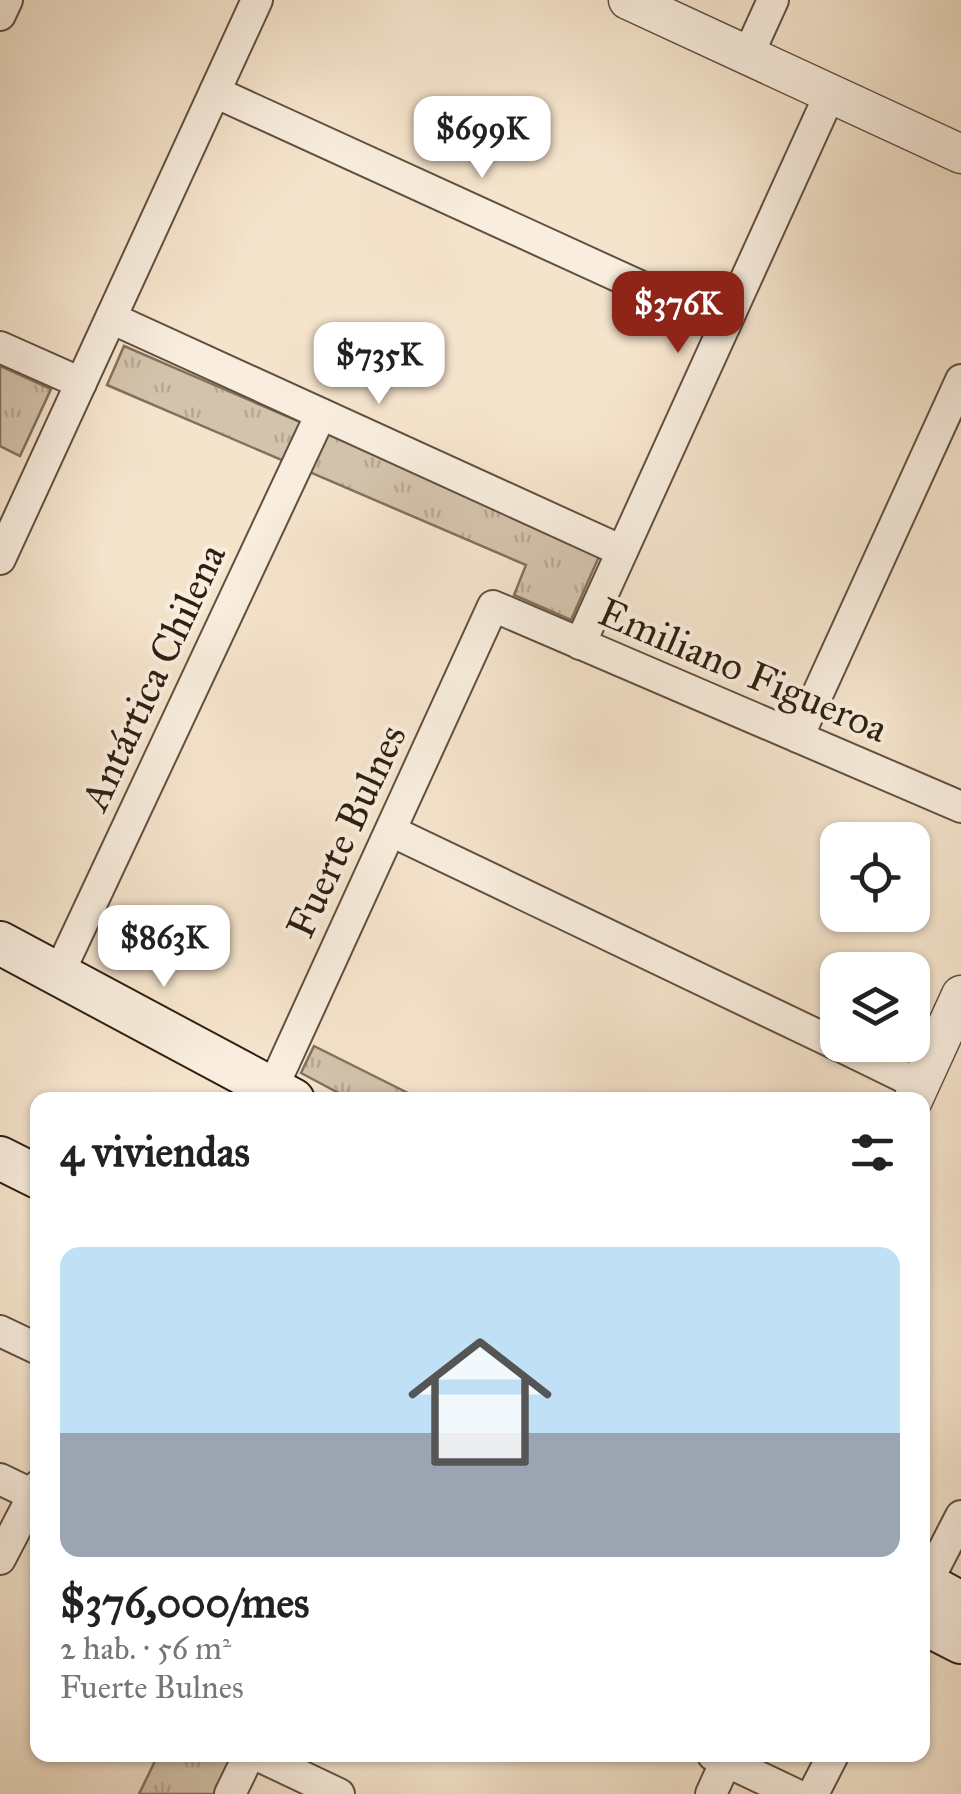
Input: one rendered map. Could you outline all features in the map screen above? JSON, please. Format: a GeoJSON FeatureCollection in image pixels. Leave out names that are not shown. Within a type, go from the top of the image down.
{"type":"FeatureCollection","features":[{"type":"Feature","properties":{"kind":"main road"},"geometry":{"type":"LineString","coordinates":[[0,944],[279,1092]]}},
{"type":"Feature","properties":{"kind":"main road"},"geometry":{"type":"LineString","coordinates":[[0,1158],[30,1172]]}},
{"type":"Feature","properties":{"kind":"main road"},"geometry":{"type":"LineString","coordinates":[[933,1598],[961,1642]]}},
{"type":"Feature","properties":{"kind":"street"},"geometry":{"type":"LineString","coordinates":[[0,15],[7,0]]}},
{"type":"Feature","properties":{"kind":"street"},"geometry":{"type":"LineString","coordinates":[[0,559],[257,0]]}},
{"type":"Feature","properties":{"kind":"street"},"geometry":{"type":"LineString","coordinates":[[628,0],[961,154]]}},
{"type":"Feature","properties":{"kind":"street"},"geometry":{"type":"LineString","coordinates":[[748,55],[773,0]]}},
{"type":"Feature","properties":{"kind":"street"},"geometry":{"type":"LineString","coordinates":[[215,92],[725,325]]}},
{"type":"Feature","properties":{"kind":"street"},"geometry":{"type":"LineString","coordinates":[[580,644],[830,94]]}},
{"type":"Feature","properties":{"kind":"street","name":"Emiliano Figueroa"},"geometry":{"type":"LineString","coordinates":[[111,318],[622,551]]}},
{"type":"Feature","properties":{"kind":"street"},"geometry":{"type":"LineString","coordinates":[[0,347],[81,383]]}},
{"type":"Feature","properties":{"kind":"street"},"geometry":{"type":"LineString","coordinates":[[798,737],[961,380]]}},
{"type":"Feature","properties":{"kind":"street","name":"Antártica Chilena"},"geometry":{"type":"LineString","coordinates":[[58,974],[321,414]]}},
{"type":"Feature","properties":{"kind":"street","name":"Emiliano Figueroa"},"geometry":{"type":"LineString","coordinates":[[493,606],[961,807]]}},
{"type":"Feature","properties":{"kind":"street","name":"Fuerte Bulnes"},"geometry":{"type":"LineString","coordinates":[[284,1092],[390,831],[493,606]]}},
{"type":"Feature","properties":{"kind":"street"},"geometry":{"type":"LineString","coordinates":[[390,831],[820,1036]]}},
{"type":"Feature","properties":{"kind":"street"},"geometry":{"type":"LineString","coordinates":[[867,1062],[917,1092],[961,996]]}},
{"type":"Feature","properties":{"kind":"street"},"geometry":{"type":"LineString","coordinates":[[0,1331],[30,1345]]}},
{"type":"Feature","properties":{"kind":"street"},"geometry":{"type":"LineString","coordinates":[[0,1479],[30,1489]]}},
{"type":"Feature","properties":{"kind":"street"},"geometry":{"type":"LineString","coordinates":[[0,1559],[30,1501]]}},
{"type":"Feature","properties":{"kind":"street"},"geometry":{"type":"LineString","coordinates":[[933,1598],[961,1516]]}},
{"type":"Feature","properties":{"kind":"street"},"geometry":{"type":"LineString","coordinates":[[230,1794],[246,1762]]}},
{"type":"Feature","properties":{"kind":"street"},"geometry":{"type":"LineString","coordinates":[[273,1762],[340,1794]]}},
{"type":"Feature","properties":{"kind":"street"},"geometry":{"type":"LineString","coordinates":[[710,1794],[719,1762]]}},
{"type":"Feature","properties":{"kind":"street"},"geometry":{"type":"LineString","coordinates":[[728,1762],[794,1794]]}},
{"type":"Feature","properties":{"kind":"street"},"geometry":{"type":"LineString","coordinates":[[813,1794],[829,1762]]}},
{"type":"Feature","properties":{"kind":"green space"},"geometry":{"type":"Polygon","coordinates":[[[124,346],[601,552],[571,620],[514,595],[526,565],[107,385],[124,346]]]}},
{"type":"Feature","properties":{"kind":"green space"},"geometry":{"type":"Polygon","coordinates":[[[0,366],[51,389],[20,456],[0,446],[0,366]]]}},
{"type":"Feature","properties":{"kind":"green space"},"geometry":{"type":"Polygon","coordinates":[[[314,1046],[406,1092],[337,1092],[301,1073],[314,1046]]]}},
{"type":"Feature","properties":{"kind":"green space"},"geometry":{"type":"Polygon","coordinates":[[[155,1762],[230,1762],[214,1794],[139,1794],[155,1762]]]}}]}
